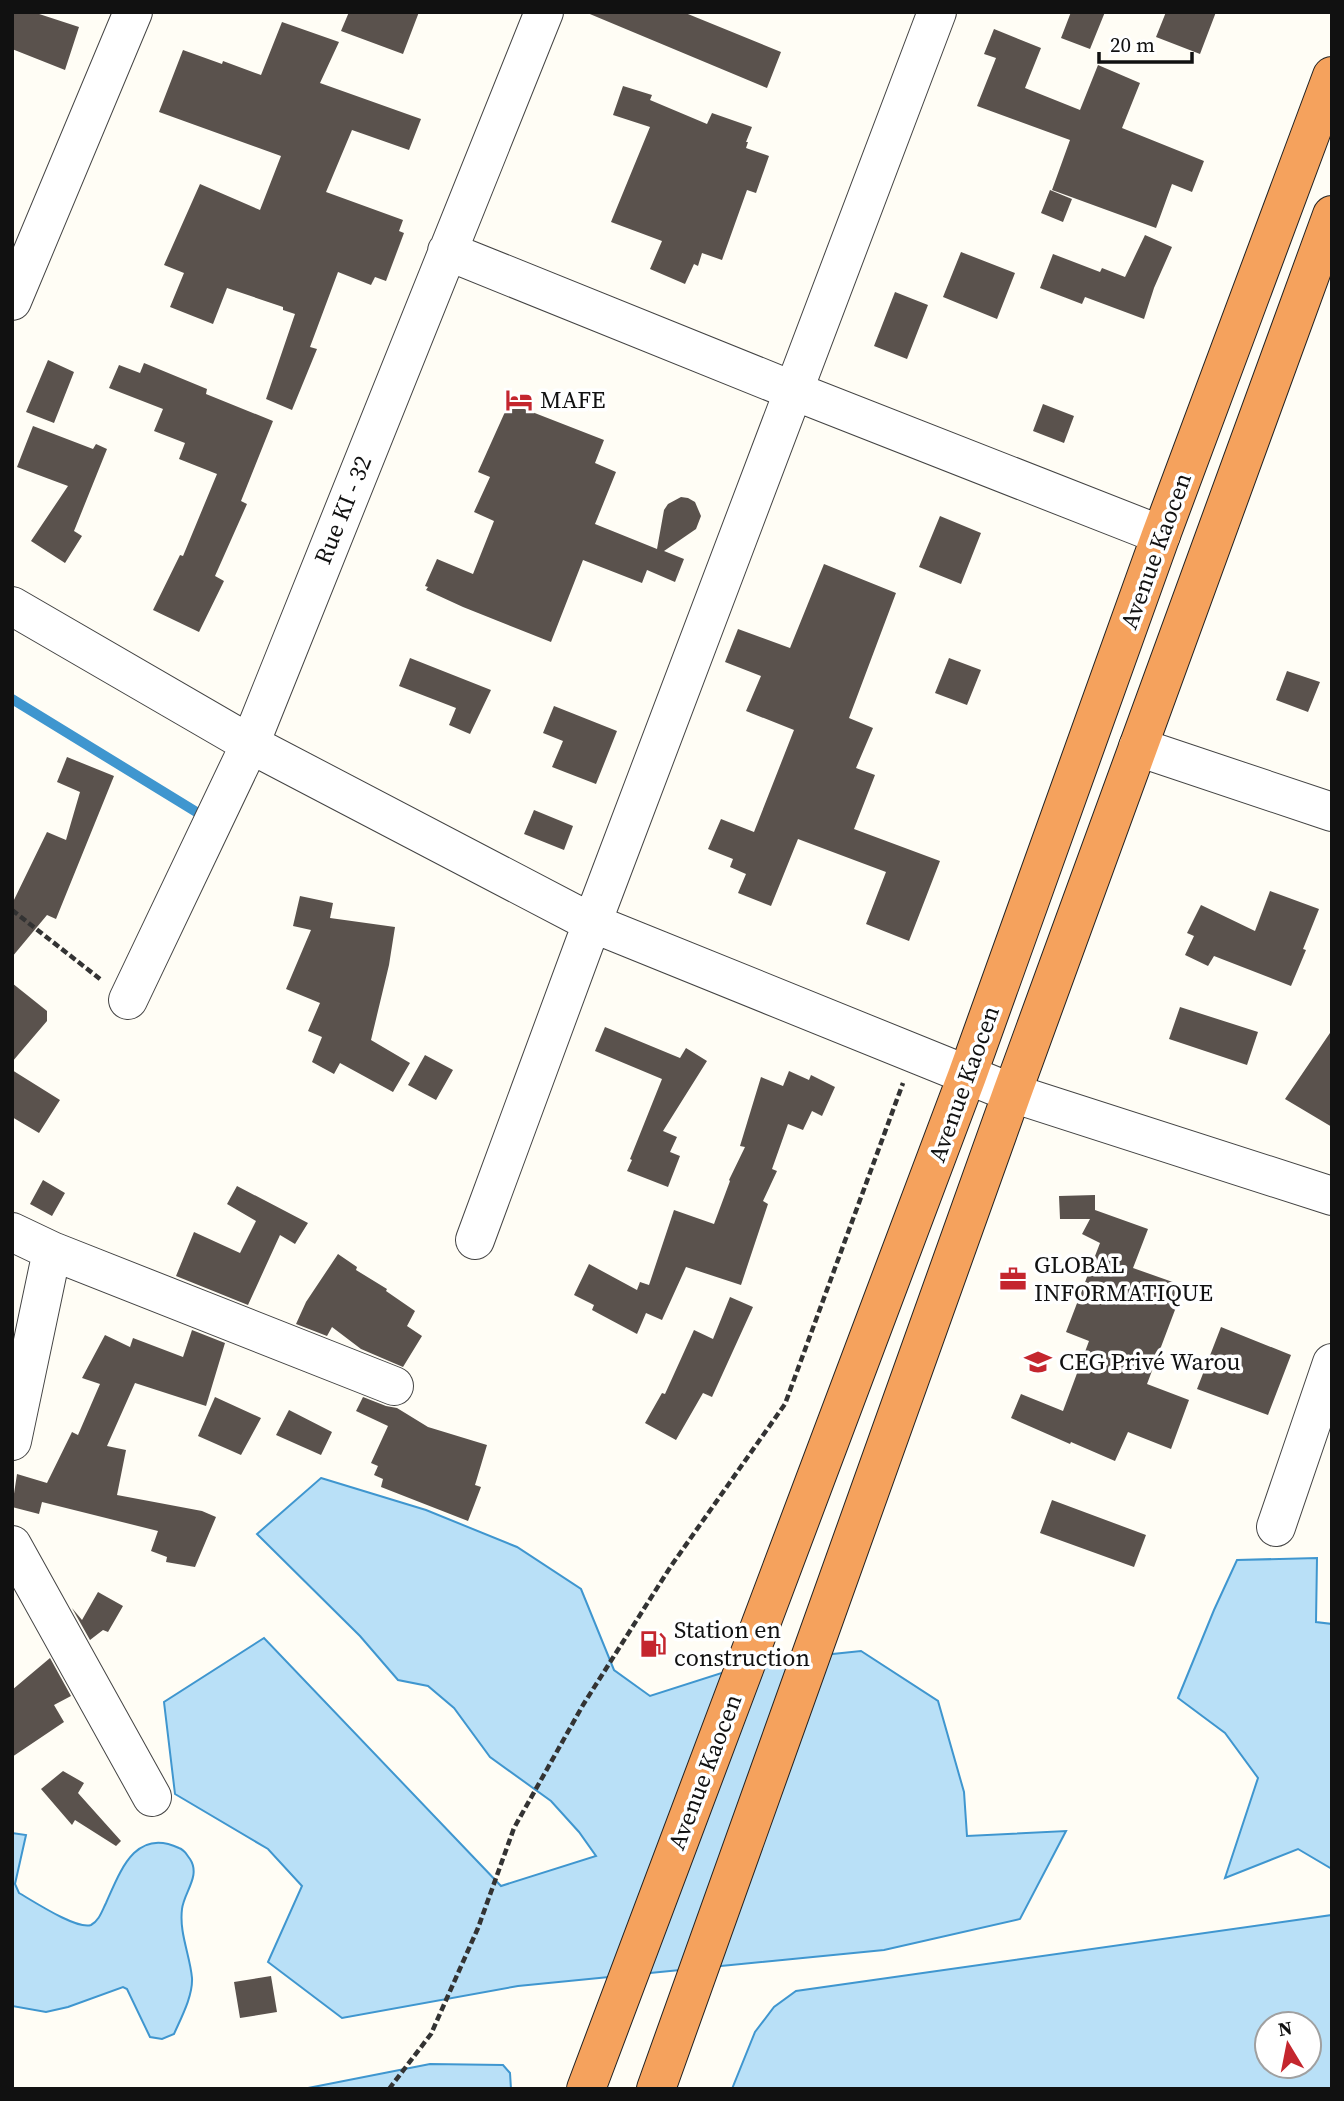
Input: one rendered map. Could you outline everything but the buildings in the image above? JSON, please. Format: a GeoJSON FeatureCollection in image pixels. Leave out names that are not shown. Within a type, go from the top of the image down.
{"type":"FeatureCollection","features":[{"type":"Feature","properties":{"kind":"highway","name":"Avenue Kaocen"},"geometry":{"type":"LineString","coordinates":[[586,2089],[967,1076],[1161,535],[1332,76]]}},
{"type":"Feature","properties":{"kind":"highway","name":"Avenue Kaocen"},"geometry":{"type":"LineString","coordinates":[[656,2089],[1012,1093],[1332,215]]}},
{"type":"Feature","properties":{"kind":"street"},"geometry":{"type":"LineString","coordinates":[[12,301],[133,12]]}},
{"type":"Feature","properties":{"kind":"street","name":"Rue KI - 32"},"geometry":{"type":"LineString","coordinates":[[128,1000],[250,744],[544,12]]}},
{"type":"Feature","properties":{"kind":"street"},"geometry":{"type":"LineString","coordinates":[[475,1240],[592,923],[937,12]]}},
{"type":"Feature","properties":{"kind":"street"},"geometry":{"type":"LineString","coordinates":[[447,251],[1161,535]]}},
{"type":"Feature","properties":{"kind":"street"},"geometry":{"type":"LineString","coordinates":[[12,606],[250,744],[592,923],[1012,1093],[1332,1196]]}},
{"type":"Feature","properties":{"kind":"street"},"geometry":{"type":"LineString","coordinates":[[1138,747],[1332,812]]}},
{"type":"Feature","properties":{"kind":"street"},"geometry":{"type":"LineString","coordinates":[[12,1232],[52,1251],[394,1386]]}},
{"type":"Feature","properties":{"kind":"street"},"geometry":{"type":"LineString","coordinates":[[12,1441],[52,1251]]}},
{"type":"Feature","properties":{"kind":"street"},"geometry":{"type":"LineString","coordinates":[[1276,1527],[1332,1363]]}},
{"type":"Feature","properties":{"kind":"street"},"geometry":{"type":"LineString","coordinates":[[12,1545],[152,1797]]}},
{"type":"Feature","properties":{"kind":"path"},"geometry":{"type":"LineString","coordinates":[[12,910],[128,1000]]}},
{"type":"Feature","properties":{"kind":"path"},"geometry":{"type":"LineString","coordinates":[[389,2089],[430,2034],[478,1928],[514,1828],[583,1705],[671,1566],[785,1404],[914,1054]]}},
{"type":"Feature","properties":{"kind":"water"},"geometry":{"type":"Polygon","coordinates":[[[321,1478],[426,1510],[517,1547],[581,1589],[614,1670],[650,1696],[756,1662],[861,1651],[938,1701],[964,1792],[967,1836],[1066,1831],[1020,1919],[884,1950],[518,1986],[342,2018],[268,1962],[302,1886],[268,1849],[175,1794],[164,1702],[264,1638],[501,1886],[596,1856],[551,1801],[490,1757],[454,1708],[428,1686],[398,1680],[360,1636],[257,1534],[321,1478]]]}},
{"type":"Feature","properties":{"kind":"water"},"geometry":{"type":"Polygon","coordinates":[[[1317,1558],[1316,1622],[1332,1624],[1332,1869],[1298,1849],[1225,1878],[1258,1778],[1225,1733],[1178,1698],[1237,1560],[1317,1558]]]}},
{"type":"Feature","properties":{"kind":"water"},"geometry":{"type":"Polygon","coordinates":[[[12,1833],[26,1835],[15,1884],[19,1893],[55,1914],[84,1925],[91,1925],[98,1918],[124,1866],[140,1848],[151,1843],[164,1843],[185,1852],[194,1872],[183,1903],[181,1918],[192,1985],[174,2034],[162,2039],[150,2037],[127,1989],[123,1987],[46,2012],[12,2006],[12,1833]]]}},
{"type":"Feature","properties":{"kind":"water"},"geometry":{"type":"Polygon","coordinates":[[[1332,1915],[1332,2089],[732,2089],[755,2032],[774,2007],[796,1991],[1332,1915]]]}},
{"type":"Feature","properties":{"kind":"water"},"geometry":{"type":"Polygon","coordinates":[[[430,2064],[503,2065],[510,2073],[511,2089],[303,2089],[430,2064]]]}},
{"type":"Feature","properties":{"kind":"waterway"},"geometry":{"type":"LineString","coordinates":[[12,699],[198,813]]}},
{"type":"Feature","properties":{"kind":"place","name":"MAFE"},"geometry":{"type":"Point","coordinates":[519,400]}},
{"type":"Feature","properties":{"kind":"place","name":"GLOBAL INFORMATIQUE"},"geometry":{"type":"Point","coordinates":[1013,1279]}},
{"type":"Feature","properties":{"kind":"place","name":"CEG Privé Warou"},"geometry":{"type":"Point","coordinates":[1038,1362]}},
{"type":"Feature","properties":{"kind":"place","name":"Station en construction"},"geometry":{"type":"Point","coordinates":[653,1644]}}]}
